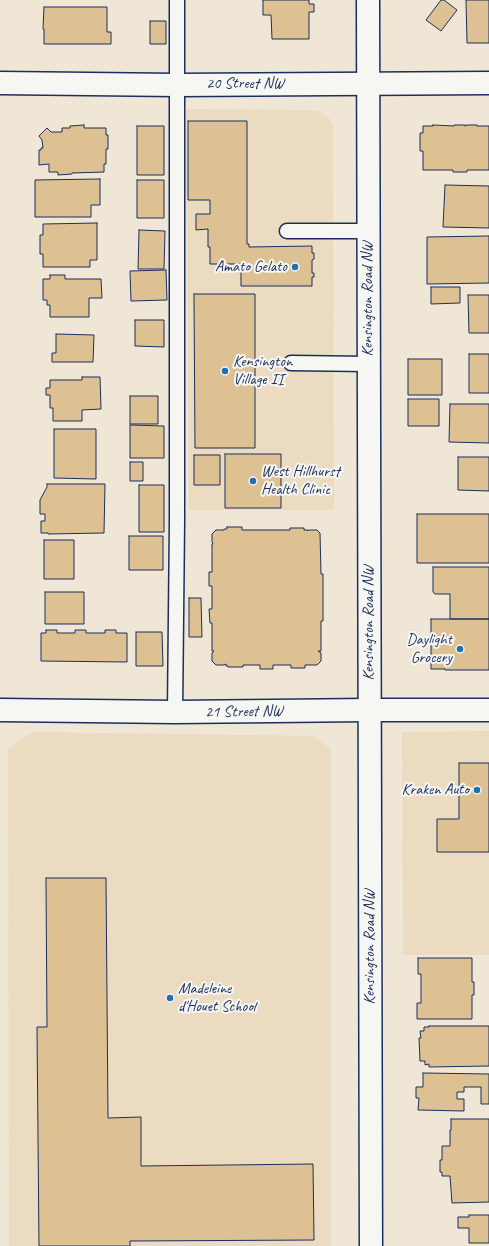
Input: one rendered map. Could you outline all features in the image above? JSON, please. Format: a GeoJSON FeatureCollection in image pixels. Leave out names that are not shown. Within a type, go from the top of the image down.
{"type":"FeatureCollection","features":[{"type":"Feature","properties":{"kind":"street","name":"Kensington Road NW"},"geometry":{"type":"LineString","coordinates":[[368,0],[371,1246]]}},
{"type":"Feature","properties":{"kind":"street","name":"20 Street NW"},"geometry":{"type":"LineString","coordinates":[[0,83],[177,85],[368,85],[489,83]]}},
{"type":"Feature","properties":{"kind":"street","name":"21 Street NW"},"geometry":{"type":"LineString","coordinates":[[0,710],[175,712],[489,710]]}},
{"type":"Feature","properties":{"kind":"lane"},"geometry":{"type":"LineString","coordinates":[[175,712],[177,521],[177,0]]}},
{"type":"Feature","properties":{"kind":"lane"},"geometry":{"type":"LineString","coordinates":[[287,231],[368,232]]}},
{"type":"Feature","properties":{"kind":"lane"},"geometry":{"type":"LineString","coordinates":[[291,363],[368,364]]}},
{"type":"Feature","properties":{"kind":"shaded area"},"geometry":{"type":"Polygon","coordinates":[[[186,109],[306,110],[319,111],[331,120],[333,127],[334,510],[189,510],[186,109]]]}},
{"type":"Feature","properties":{"kind":"shaded area"},"geometry":{"type":"Polygon","coordinates":[[[489,731],[489,955],[403,955],[402,732],[489,731]]]}},
{"type":"Feature","properties":{"kind":"shaded area","name":"Madeleine d'Houet School"},"geometry":{"type":"Polygon","coordinates":[[[32,732],[314,736],[331,749],[331,1246],[9,1246],[8,749],[32,732]]]}},
{"type":"Feature","properties":{"kind":"building"},"geometry":{"type":"Polygon","coordinates":[[[263,0],[309,0],[309,4],[314,4],[314,12],[309,12],[309,39],[272,39],[271,15],[263,15],[263,0]]]}},
{"type":"Feature","properties":{"kind":"building"},"geometry":{"type":"Polygon","coordinates":[[[441,0],[444,0],[457,10],[441,31],[426,20],[441,0]]]}},
{"type":"Feature","properties":{"kind":"building"},"geometry":{"type":"Polygon","coordinates":[[[466,0],[489,0],[489,43],[467,43],[466,0]]]}},
{"type":"Feature","properties":{"kind":"building"},"geometry":{"type":"Polygon","coordinates":[[[44,7],[107,7],[107,32],[111,32],[111,44],[44,44],[44,7]]]}},
{"type":"Feature","properties":{"kind":"building"},"geometry":{"type":"Polygon","coordinates":[[[150,21],[166,21],[166,44],[150,44],[150,21]]]}},
{"type":"Feature","properties":{"kind":"building"},"geometry":{"type":"Polygon","coordinates":[[[188,121],[247,121],[247,244],[249,244],[249,247],[312,246],[314,259],[312,260],[312,273],[314,273],[314,277],[312,277],[312,286],[241,286],[241,264],[210,264],[208,229],[196,230],[196,214],[210,214],[210,200],[188,200],[188,121]]]}},
{"type":"Feature","properties":{"kind":"building"},"geometry":{"type":"Polygon","coordinates":[[[84,125],[84,128],[106,128],[106,135],[108,135],[108,149],[106,149],[106,164],[104,164],[104,172],[58,175],[58,172],[49,172],[49,164],[39,165],[39,150],[43,148],[42,140],[39,136],[47,128],[51,132],[62,132],[62,128],[84,125]]]}},
{"type":"Feature","properties":{"kind":"building"},"geometry":{"type":"Polygon","coordinates":[[[137,126],[164,126],[164,175],[137,175],[137,126]]]}},
{"type":"Feature","properties":{"kind":"building"},"geometry":{"type":"Polygon","coordinates":[[[423,126],[489,126],[489,170],[467,170],[467,172],[453,172],[453,170],[423,170],[423,151],[420,151],[420,133],[423,133],[423,126]]]}},
{"type":"Feature","properties":{"kind":"building"},"geometry":{"type":"Polygon","coordinates":[[[100,179],[100,205],[91,205],[91,217],[35,217],[35,180],[100,179]]]}},
{"type":"Feature","properties":{"kind":"building"},"geometry":{"type":"Polygon","coordinates":[[[137,180],[164,180],[164,218],[137,218],[137,180]]]}},
{"type":"Feature","properties":{"kind":"building"},"geometry":{"type":"Polygon","coordinates":[[[445,185],[489,186],[489,228],[443,227],[445,185]]]}},
{"type":"Feature","properties":{"kind":"building"},"geometry":{"type":"Polygon","coordinates":[[[97,223],[97,260],[90,260],[90,267],[43,267],[43,254],[40,254],[40,235],[43,235],[43,224],[97,223]]]}},
{"type":"Feature","properties":{"kind":"building"},"geometry":{"type":"Polygon","coordinates":[[[139,230],[165,231],[164,269],[138,269],[139,230]]]}},
{"type":"Feature","properties":{"kind":"building"},"geometry":{"type":"Polygon","coordinates":[[[489,236],[489,283],[427,284],[427,237],[489,236]]]}},
{"type":"Feature","properties":{"kind":"building"},"geometry":{"type":"Polygon","coordinates":[[[166,270],[167,300],[131,301],[130,271],[166,270]]]}},
{"type":"Feature","properties":{"kind":"building"},"geometry":{"type":"Polygon","coordinates":[[[50,275],[65,275],[65,279],[101,279],[102,298],[89,298],[89,317],[50,317],[50,305],[47,305],[47,300],[43,300],[43,279],[50,279],[50,275]]]}},
{"type":"Feature","properties":{"kind":"building"},"geometry":{"type":"Polygon","coordinates":[[[431,287],[460,287],[460,303],[431,304],[431,287]]]}},
{"type":"Feature","properties":{"kind":"building","name":"Kensington Village II"},"geometry":{"type":"Polygon","coordinates":[[[194,294],[255,294],[255,448],[195,448],[194,294]]]}},
{"type":"Feature","properties":{"kind":"building"},"geometry":{"type":"Polygon","coordinates":[[[468,295],[489,295],[489,333],[469,333],[468,295]]]}},
{"type":"Feature","properties":{"kind":"building"},"geometry":{"type":"Polygon","coordinates":[[[135,320],[164,320],[164,347],[135,346],[135,320]]]}},
{"type":"Feature","properties":{"kind":"building"},"geometry":{"type":"Polygon","coordinates":[[[56,334],[94,335],[93,362],[52,362],[52,353],[56,353],[56,334]]]}},
{"type":"Feature","properties":{"kind":"building"},"geometry":{"type":"Polygon","coordinates":[[[469,354],[489,354],[489,393],[469,393],[469,354]]]}},
{"type":"Feature","properties":{"kind":"building"},"geometry":{"type":"Polygon","coordinates":[[[408,359],[442,359],[442,395],[408,395],[408,359]]]}},
{"type":"Feature","properties":{"kind":"building"},"geometry":{"type":"Polygon","coordinates":[[[82,377],[100,377],[101,409],[82,410],[82,421],[53,421],[53,408],[50,408],[50,395],[46,395],[46,388],[50,388],[50,380],[82,380],[82,377]]]}},
{"type":"Feature","properties":{"kind":"building"},"geometry":{"type":"Polygon","coordinates":[[[130,396],[158,396],[158,424],[130,424],[130,396]]]}},
{"type":"Feature","properties":{"kind":"building"},"geometry":{"type":"Polygon","coordinates":[[[408,399],[439,399],[439,426],[408,426],[408,399]]]}},
{"type":"Feature","properties":{"kind":"building"},"geometry":{"type":"Polygon","coordinates":[[[450,404],[489,404],[489,443],[449,442],[450,404]]]}},
{"type":"Feature","properties":{"kind":"building"},"geometry":{"type":"Polygon","coordinates":[[[130,425],[164,426],[164,458],[130,458],[130,425]]]}},
{"type":"Feature","properties":{"kind":"building"},"geometry":{"type":"Polygon","coordinates":[[[54,429],[96,429],[96,479],[54,478],[54,429]]]}},
{"type":"Feature","properties":{"kind":"building","name":"West Hillhurst Health Clinic"},"geometry":{"type":"Polygon","coordinates":[[[225,454],[281,454],[281,508],[225,508],[225,454]]]}},
{"type":"Feature","properties":{"kind":"building"},"geometry":{"type":"Polygon","coordinates":[[[194,455],[220,455],[220,485],[194,485],[194,455]]]}},
{"type":"Feature","properties":{"kind":"building"},"geometry":{"type":"Polygon","coordinates":[[[458,457],[489,457],[489,491],[458,490],[458,457]]]}},
{"type":"Feature","properties":{"kind":"building"},"geometry":{"type":"Polygon","coordinates":[[[130,462],[143,462],[143,481],[130,481],[130,462]]]}},
{"type":"Feature","properties":{"kind":"building"},"geometry":{"type":"Polygon","coordinates":[[[47,484],[105,484],[104,533],[41,533],[41,521],[45,521],[45,514],[40,514],[40,500],[47,487],[47,484]]]}},
{"type":"Feature","properties":{"kind":"building"},"geometry":{"type":"Polygon","coordinates":[[[139,485],[164,485],[164,532],[139,532],[139,485]]]}},
{"type":"Feature","properties":{"kind":"building"},"geometry":{"type":"Polygon","coordinates":[[[417,514],[489,514],[489,563],[417,563],[417,514]]]}},
{"type":"Feature","properties":{"kind":"building"},"geometry":{"type":"Polygon","coordinates":[[[227,527],[242,527],[242,530],[290,530],[290,528],[304,528],[304,530],[308,531],[317,530],[320,533],[321,574],[323,574],[323,621],[321,621],[321,651],[318,651],[321,653],[321,661],[317,665],[305,665],[305,668],[291,668],[291,665],[273,665],[273,669],[260,669],[260,665],[228,667],[226,664],[216,665],[212,661],[212,653],[214,651],[212,651],[212,623],[210,623],[209,609],[212,609],[212,586],[209,586],[209,572],[212,572],[212,534],[216,530],[224,530],[227,529],[227,527]]]}},
{"type":"Feature","properties":{"kind":"building"},"geometry":{"type":"Polygon","coordinates":[[[129,536],[163,536],[163,570],[129,570],[129,536]]]}},
{"type":"Feature","properties":{"kind":"building"},"geometry":{"type":"Polygon","coordinates":[[[44,540],[74,540],[74,579],[44,579],[44,540]]]}},
{"type":"Feature","properties":{"kind":"building"},"geometry":{"type":"Polygon","coordinates":[[[433,567],[489,567],[489,619],[450,619],[450,594],[435,594],[433,592],[433,567]]]}},
{"type":"Feature","properties":{"kind":"building"},"geometry":{"type":"Polygon","coordinates":[[[45,592],[84,592],[84,624],[45,624],[45,592]]]}},
{"type":"Feature","properties":{"kind":"building"},"geometry":{"type":"Polygon","coordinates":[[[189,598],[201,598],[202,637],[189,637],[189,598]]]}},
{"type":"Feature","properties":{"kind":"building"},"geometry":{"type":"Polygon","coordinates":[[[431,619],[489,619],[489,670],[431,669],[431,619]]]}},
{"type":"Feature","properties":{"kind":"building"},"geometry":{"type":"Polygon","coordinates":[[[46,630],[57,630],[57,633],[75,633],[75,630],[86,630],[86,633],[105,633],[105,630],[116,630],[116,633],[127,633],[127,662],[41,661],[41,633],[46,633],[46,630]]]}},
{"type":"Feature","properties":{"kind":"building"},"geometry":{"type":"Polygon","coordinates":[[[136,632],[162,632],[163,666],[136,666],[136,632]]]}},
{"type":"Feature","properties":{"kind":"building"},"geometry":{"type":"Polygon","coordinates":[[[459,763],[489,763],[489,852],[437,852],[437,819],[459,819],[459,763]]]}},
{"type":"Feature","properties":{"kind":"building"},"geometry":{"type":"Polygon","coordinates":[[[46,878],[106,878],[108,1118],[141,1117],[141,1166],[313,1164],[314,1240],[130,1241],[130,1246],[39,1246],[37,1027],[47,1027],[46,878]]]}},
{"type":"Feature","properties":{"kind":"building"},"geometry":{"type":"Polygon","coordinates":[[[418,958],[472,958],[472,982],[474,982],[474,995],[472,995],[472,1019],[417,1019],[417,1003],[421,1003],[421,974],[418,974],[418,958]]]}},
{"type":"Feature","properties":{"kind":"building"},"geometry":{"type":"Polygon","coordinates":[[[489,1026],[489,1066],[429,1067],[429,1064],[425,1065],[425,1061],[420,1061],[419,1038],[421,1038],[420,1031],[424,1031],[424,1027],[489,1026]]]}},
{"type":"Feature","properties":{"kind":"building"},"geometry":{"type":"Polygon","coordinates":[[[423,1073],[489,1074],[489,1104],[481,1104],[481,1087],[464,1087],[464,1092],[457,1092],[457,1099],[464,1099],[464,1111],[418,1110],[419,1098],[416,1098],[416,1087],[423,1087],[423,1073]]]}},
{"type":"Feature","properties":{"kind":"building"},"geometry":{"type":"Polygon","coordinates":[[[451,1119],[489,1119],[489,1202],[452,1203],[450,1176],[442,1176],[442,1172],[440,1172],[442,1146],[450,1146],[451,1119]]]}},
{"type":"Feature","properties":{"kind":"building"},"geometry":{"type":"Polygon","coordinates":[[[469,1215],[489,1215],[489,1243],[469,1243],[469,1228],[458,1228],[458,1217],[469,1217],[469,1215]]]}},
{"type":"Feature","properties":{"kind":"place","name":"Amato Gelato"},"geometry":{"type":"Point","coordinates":[295,267]}},
{"type":"Feature","properties":{"kind":"place","name":"Kensington Village II"},"geometry":{"type":"Point","coordinates":[225,371]}},
{"type":"Feature","properties":{"kind":"place","name":"West Hillhurst Health Clinic"},"geometry":{"type":"Point","coordinates":[253,481]}},
{"type":"Feature","properties":{"kind":"place","name":"Daylight Grocery"},"geometry":{"type":"Point","coordinates":[460,649]}},
{"type":"Feature","properties":{"kind":"place","name":"Kraken Auto"},"geometry":{"type":"Point","coordinates":[477,790]}},
{"type":"Feature","properties":{"kind":"place","name":"Madeleine d'Houet School"},"geometry":{"type":"Point","coordinates":[170,998]}}]}
